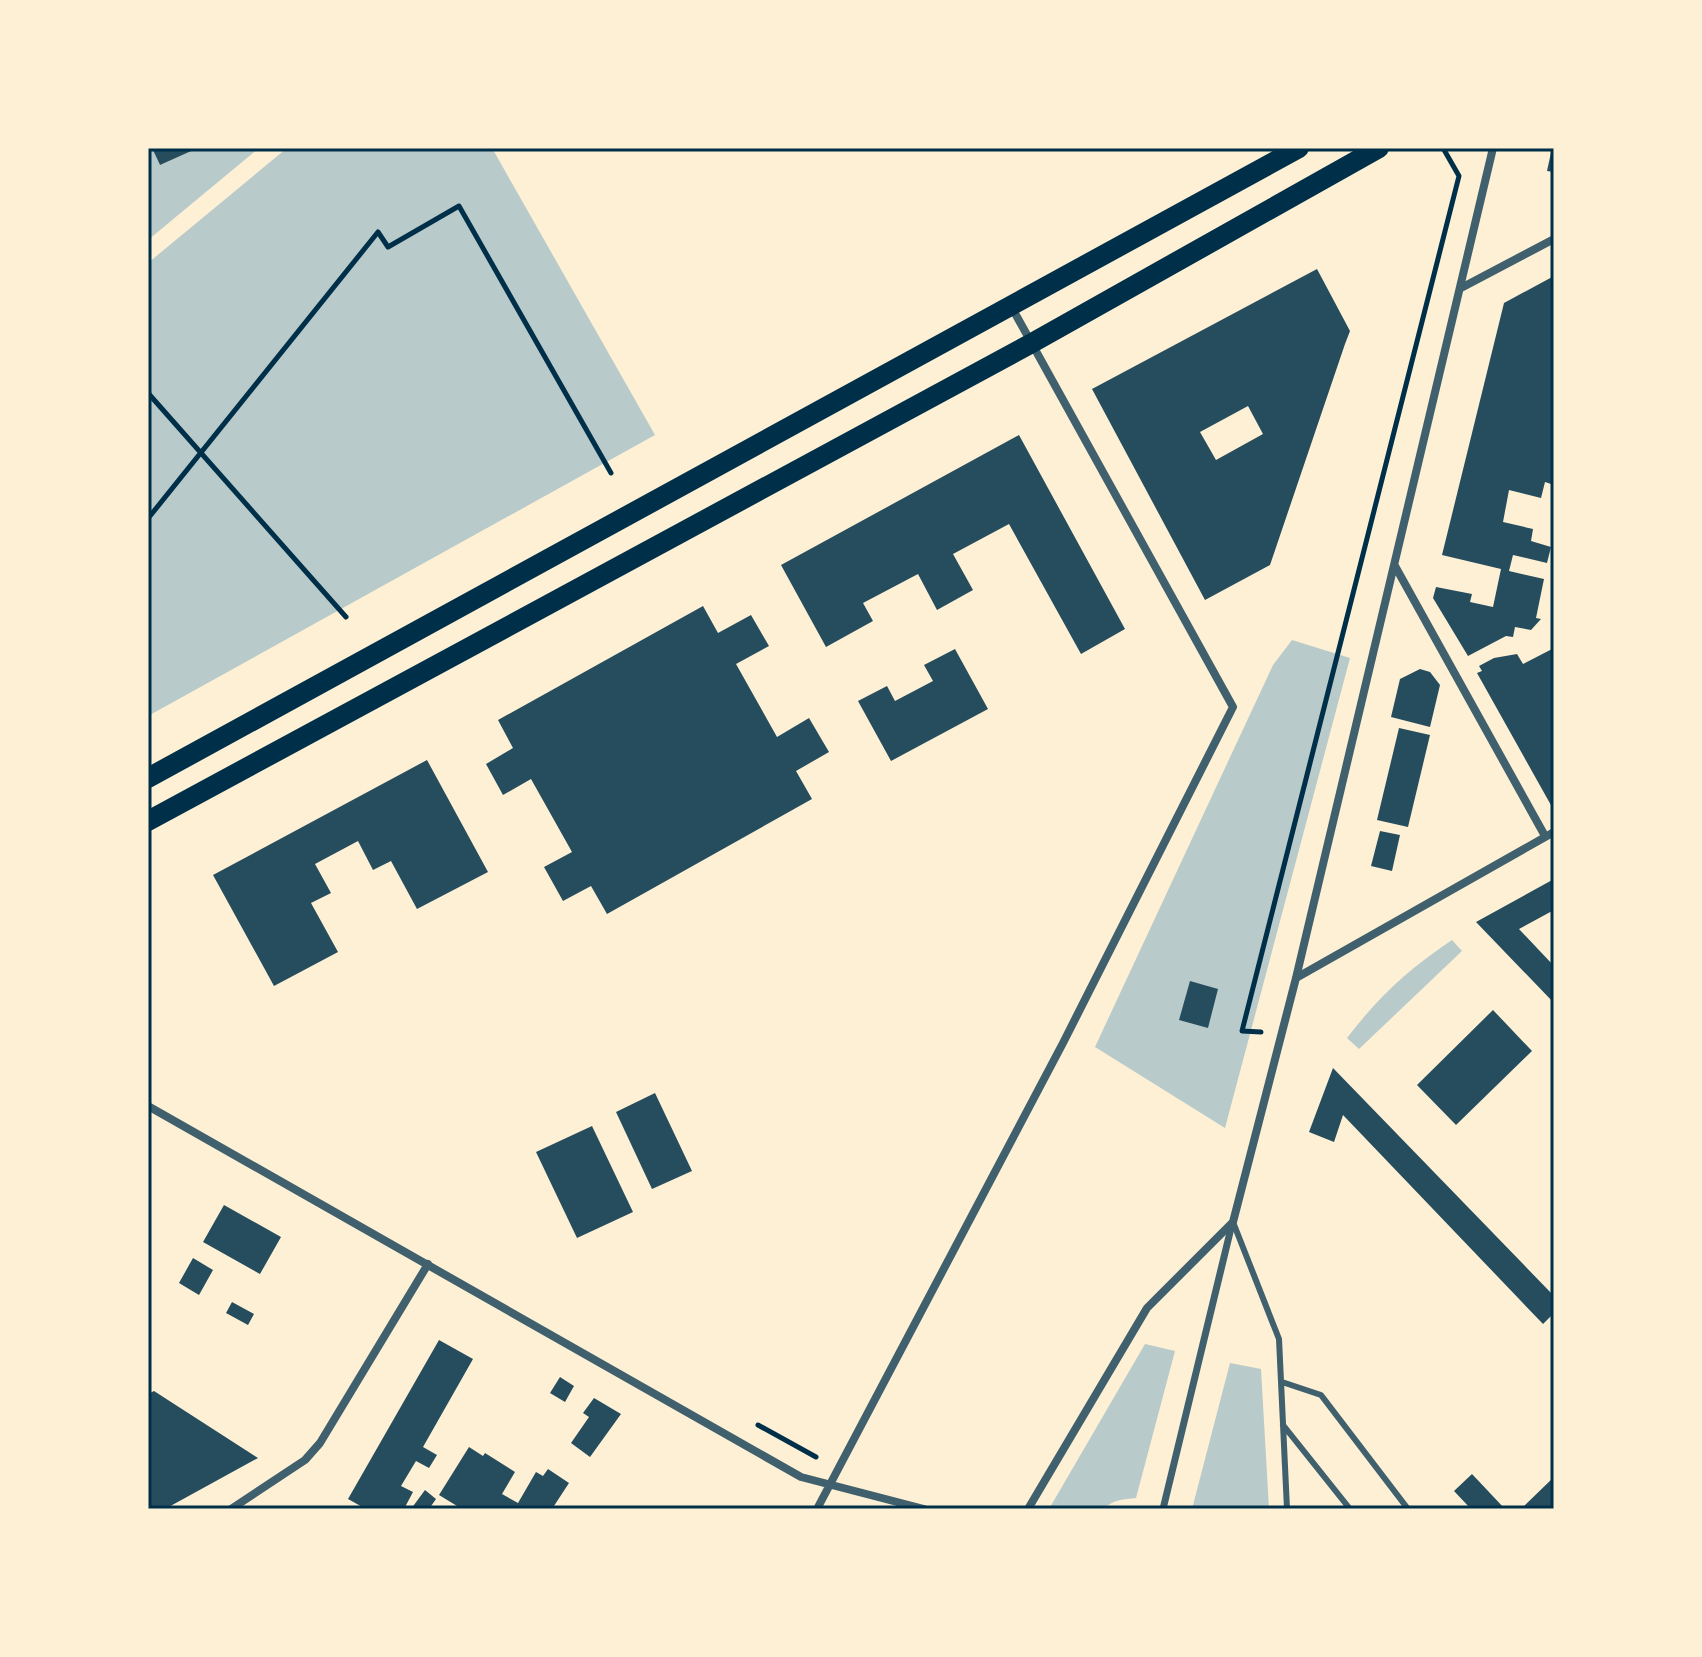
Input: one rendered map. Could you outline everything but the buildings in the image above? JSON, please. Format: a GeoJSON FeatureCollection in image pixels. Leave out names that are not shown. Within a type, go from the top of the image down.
{"type":"FeatureCollection","features":[{"type":"Feature","properties":{"kind":"main road"},"geometry":{"type":"LineString","coordinates":[[148,778],[1299,148]]}},
{"type":"Feature","properties":{"kind":"main road"},"geometry":{"type":"LineString","coordinates":[[148,821],[1032,343],[1379,148]]}},
{"type":"Feature","properties":{"kind":"street"},"geometry":{"type":"LineString","coordinates":[[1163,1509],[1296,978],[1493,148]]}},
{"type":"Feature","properties":{"kind":"street"},"geometry":{"type":"LineString","coordinates":[[1461,288],[1554,239]]}},
{"type":"Feature","properties":{"kind":"street"},"geometry":{"type":"LineString","coordinates":[[817,1509],[1063,1043],[1233,707],[1011,306]]}},
{"type":"Feature","properties":{"kind":"street"},"geometry":{"type":"LineString","coordinates":[[1296,978],[1550,834],[1395,565]]}},
{"type":"Feature","properties":{"kind":"street"},"geometry":{"type":"LineString","coordinates":[[148,1106],[801,1477],[924,1509]]}},
{"type":"Feature","properties":{"kind":"street"},"geometry":{"type":"LineString","coordinates":[[1028,1509],[1147,1308],[1233,1222]]}},
{"type":"Feature","properties":{"kind":"street"},"geometry":{"type":"LineString","coordinates":[[231,1509],[305,1460],[320,1443],[428,1264]]}},
{"type":"Feature","properties":{"kind":"lane"},"geometry":{"type":"LineString","coordinates":[[1233,1222],[1279,1339],[1287,1509]]}},
{"type":"Feature","properties":{"kind":"lane"},"geometry":{"type":"LineString","coordinates":[[1282,1382],[1321,1395],[1408,1509]]}},
{"type":"Feature","properties":{"kind":"lane"},"geometry":{"type":"LineString","coordinates":[[1283,1425],[1350,1509]]}},
{"type":"Feature","properties":{"kind":"path"},"geometry":{"type":"LineString","coordinates":[[1282,1033],[1242,1031],[1459,176],[1443,148]]}},
{"type":"Feature","properties":{"kind":"path"},"geometry":{"type":"LineString","coordinates":[[148,515],[378,232],[388,247],[459,206],[611,473]]}},
{"type":"Feature","properties":{"kind":"path"},"geometry":{"type":"LineString","coordinates":[[148,393],[346,617]]}},
{"type":"Feature","properties":{"kind":"shaded area"},"geometry":{"type":"Polygon","coordinates":[[[148,148],[152,148],[160,165],[198,148],[259,148],[148,240],[148,148]]]}},
{"type":"Feature","properties":{"kind":"shaded area"},"geometry":{"type":"Polygon","coordinates":[[[287,148],[492,148],[655,435],[148,716],[148,263],[287,148]]]}},
{"type":"Feature","properties":{"kind":"shaded area"},"geometry":{"type":"Polygon","coordinates":[[[1292,640],[1350,658],[1225,1128],[1095,1047],[1273,665],[1292,640]]]}},
{"type":"Feature","properties":{"kind":"shaded area"},"geometry":{"type":"Polygon","coordinates":[[[1452,940],[1462,951],[1359,1049],[1347,1038],[1395,984],[1452,940]]]}},
{"type":"Feature","properties":{"kind":"shaded area"},"geometry":{"type":"Polygon","coordinates":[[[1145,1344],[1175,1351],[1136,1498],[1114,1502],[1104,1509],[1049,1509],[1145,1344]]]}},
{"type":"Feature","properties":{"kind":"shaded area"},"geometry":{"type":"Polygon","coordinates":[[[1230,1363],[1261,1369],[1269,1509],[1192,1509],[1230,1363]]]}}]}
